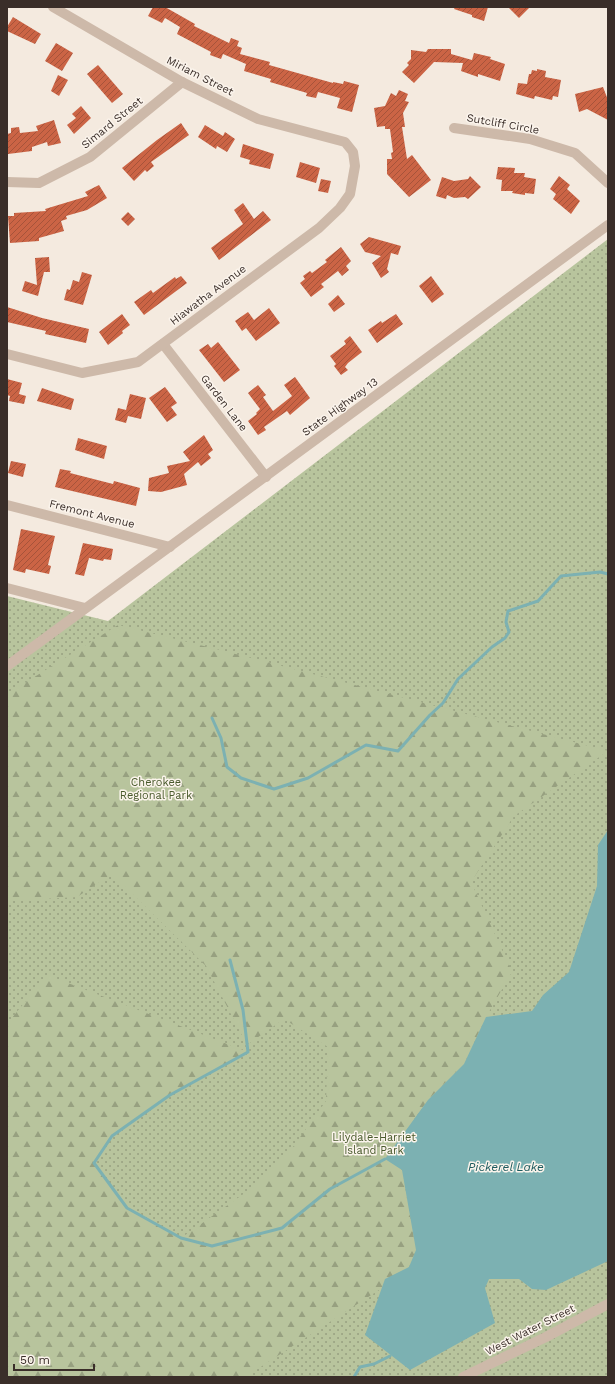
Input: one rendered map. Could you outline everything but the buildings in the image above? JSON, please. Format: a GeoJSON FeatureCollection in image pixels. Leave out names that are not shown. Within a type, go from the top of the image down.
{"type":"FeatureCollection","features":[{"type":"Feature","properties":{"kind":"street","name":"Miriam Street"},"geometry":{"type":"LineString","coordinates":[[53,7],[182,82],[258,119],[345,142]]}},
{"type":"Feature","properties":{"kind":"street","name":"Simard Street"},"geometry":{"type":"LineString","coordinates":[[7,182],[40,183],[90,157],[182,82]]}},
{"type":"Feature","properties":{"kind":"street","name":"Sutcliff Circle"},"geometry":{"type":"LineString","coordinates":[[454,128],[530,139],[575,153],[608,183]]}},
{"type":"Feature","properties":{"kind":"street","name":"Hiawatha Avenue"},"geometry":{"type":"LineString","coordinates":[[7,354],[82,373],[138,362],[319,228],[340,208],[350,194],[355,166],[353,152],[345,142]]}},
{"type":"Feature","properties":{"kind":"street","name":"State Highway 13"},"geometry":{"type":"LineString","coordinates":[[7,666],[608,225]]}},
{"type":"Feature","properties":{"kind":"street","name":"Garden Lane"},"geometry":{"type":"LineString","coordinates":[[163,344],[266,476]]}},
{"type":"Feature","properties":{"kind":"street","name":"Fremont Avenue"},"geometry":{"type":"LineString","coordinates":[[7,505],[170,547]]}},
{"type":"Feature","properties":{"kind":"street"},"geometry":{"type":"LineString","coordinates":[[7,588],[85,608]]}},
{"type":"Feature","properties":{"kind":"street","name":"West Water Street"},"geometry":{"type":"LineString","coordinates":[[463,1377],[546,1337],[608,1304]]}},
{"type":"Feature","properties":{"kind":"green space","name":"Lilydale-Harriet Island Park"},"geometry":{"type":"Polygon","coordinates":[[[608,239],[608,1377],[7,1377],[7,596],[108,621],[608,239]]]}},
{"type":"Feature","properties":{"kind":"green space","name":"Cherokee Regional Park"},"geometry":{"type":"Polygon","coordinates":[[[118,625],[608,751],[514,816],[471,882],[512,972],[486,1017],[464,1064],[428,1100],[385,1159],[402,1170],[416,1250],[409,1267],[382,1288],[245,1377],[7,1377],[7,1024],[47,975],[248,1052],[170,1095],[112,1136],[94,1163],[127,1208],[181,1238],[252,1188],[288,1154],[326,1101],[328,1047],[284,1019],[247,1045],[206,966],[112,874],[77,897],[7,901],[7,694],[118,625]]]}},
{"type":"Feature","properties":{"kind":"water","name":"Pickerel Lake"},"geometry":{"type":"Polygon","coordinates":[[[608,830],[608,1261],[546,1290],[532,1289],[519,1279],[489,1279],[485,1288],[495,1323],[410,1370],[365,1335],[385,1279],[409,1267],[416,1250],[402,1170],[385,1159],[428,1100],[464,1064],[486,1017],[532,1011],[543,995],[569,972],[597,886],[598,845],[608,830]]]}},
{"type":"Feature","properties":{"kind":"waterway"},"geometry":{"type":"LineString","coordinates":[[212,718],[221,738],[227,767],[241,778],[274,789],[308,778],[366,745],[398,751],[430,715],[443,703],[458,679],[492,647],[505,638],[509,632],[506,622],[508,611],[538,601],[561,576],[600,572],[608,574]]}},
{"type":"Feature","properties":{"kind":"waterway"},"geometry":{"type":"LineString","coordinates":[[230,960],[243,1010],[248,1052],[170,1095],[112,1136],[94,1163],[127,1208],[181,1238],[212,1246],[282,1228],[330,1189],[385,1159]]}},
{"type":"Feature","properties":{"kind":"waterway"},"geometry":{"type":"LineString","coordinates":[[354,1377],[360,1367],[374,1364],[390,1356]]}}]}
